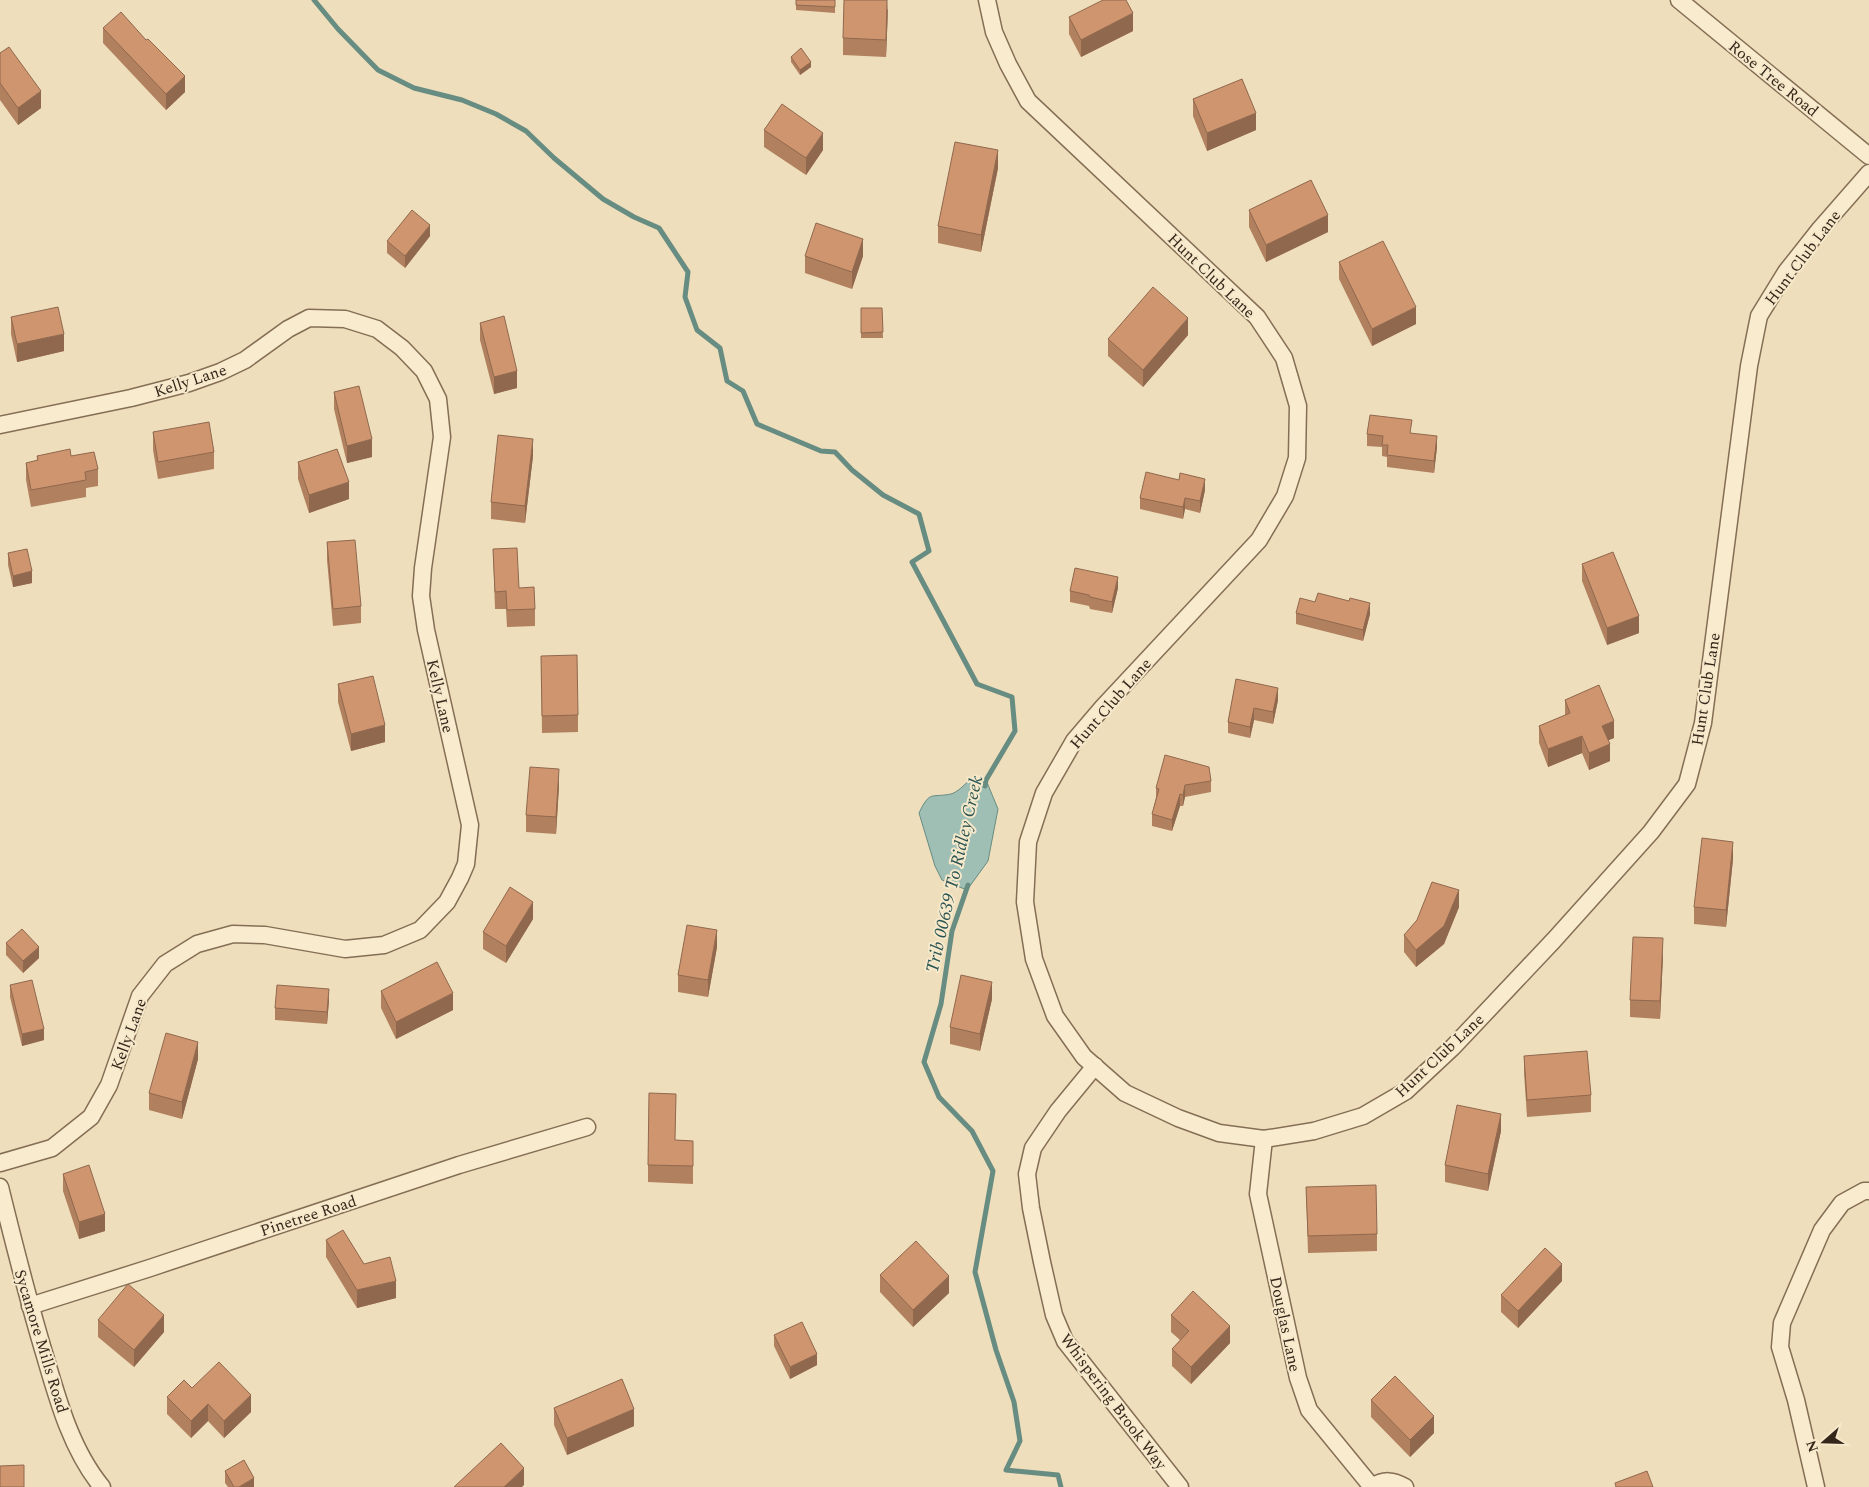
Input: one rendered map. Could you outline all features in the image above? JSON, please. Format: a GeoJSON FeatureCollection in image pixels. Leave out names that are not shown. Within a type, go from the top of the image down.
{"type":"FeatureCollection","features":[{"type":"Feature","properties":{"kind":"street","name":"Hunt Club Lane"},"geometry":{"type":"LineString","coordinates":[[987,0],[994,32],[1008,64],[1028,101],[1257,317],[1284,358],[1298,406],[1298,458],[1284,496],[1260,540],[1103,707],[1074,741],[1044,793],[1028,842],[1025,902],[1034,959],[1055,1016],[1084,1057],[1125,1093],[1178,1118],[1219,1133],[1264,1139],[1314,1131],[1363,1116],[1406,1090],[1453,1047],[1554,940],[1651,832],[1687,784],[1703,723],[1748,376],[1759,316],[1786,272],[1820,229],[1869,173]]}},
{"type":"Feature","properties":{"kind":"street","name":"Rose Tree Road"},"geometry":{"type":"LineString","coordinates":[[1679,0],[1869,156]]}},
{"type":"Feature","properties":{"kind":"street","name":"Kelly Lane"},"geometry":{"type":"LineString","coordinates":[[0,425],[131,398],[189,383],[246,360],[288,330],[309,318],[345,319],[377,329],[402,348],[424,371],[438,399],[442,437],[423,568],[421,596],[426,630],[470,825],[466,864],[460,878],[447,902],[420,930],[384,945],[344,949],[265,935],[233,934],[197,944],[165,964],[140,996],[109,1084],[91,1117],[52,1148],[0,1163]]}},
{"type":"Feature","properties":{"kind":"street","name":"Whispering Brook Way"},"geometry":{"type":"LineString","coordinates":[[1095,1066],[1058,1111],[1033,1148],[1027,1174],[1031,1208],[1054,1315],[1065,1341],[1180,1487]]}},
{"type":"Feature","properties":{"kind":"street","name":"Pinetree Road"},"geometry":{"type":"LineString","coordinates":[[30,1306],[459,1165],[587,1127]]}},
{"type":"Feature","properties":{"kind":"street","name":"Douglas Lane"},"geometry":{"type":"LineString","coordinates":[[1264,1139],[1258,1194],[1298,1378],[1309,1410],[1372,1487],[1379,1482],[1387,1480],[1405,1487]]}},
{"type":"Feature","properties":{"kind":"street","name":"Sycamore Mills Road"},"geometry":{"type":"LineString","coordinates":[[0,1187],[30,1306],[60,1407],[89,1472],[102,1487]]}},
{"type":"Feature","properties":{"kind":"street"},"geometry":{"type":"LineString","coordinates":[[1816,1487],[1796,1400],[1780,1347],[1782,1323],[1822,1230],[1842,1203],[1864,1191],[1869,1191]]}},
{"type":"Feature","properties":{"kind":"water"},"geometry":{"type":"Polygon","coordinates":[[[971,779],[986,780],[998,809],[988,861],[967,890],[942,880],[935,866],[919,813],[926,801],[932,796],[954,793],[971,779]]]}},
{"type":"Feature","properties":{"kind":"building"},"geometry":{"type":"Polygon","coordinates":[[[796,0],[835,0],[835,7],[796,5],[796,0]]]}},
{"type":"Feature","properties":{"kind":"building"},"geometry":{"type":"Polygon","coordinates":[[[844,0],[887,0],[886,40],[843,38],[844,0]]]}},
{"type":"Feature","properties":{"kind":"building"},"geometry":{"type":"Polygon","coordinates":[[[1103,0],[1126,0],[1133,13],[1081,40],[1069,17],[1103,0]]]}},
{"type":"Feature","properties":{"kind":"building"},"geometry":{"type":"Polygon","coordinates":[[[121,12],[146,40],[148,39],[185,76],[166,94],[103,28],[121,12]]]}},
{"type":"Feature","properties":{"kind":"building"},"geometry":{"type":"Polygon","coordinates":[[[9,47],[41,91],[18,108],[0,83],[0,53],[9,47]]]}},
{"type":"Feature","properties":{"kind":"building"},"geometry":{"type":"Polygon","coordinates":[[[801,48],[811,62],[800,70],[791,57],[801,48]]]}},
{"type":"Feature","properties":{"kind":"building"},"geometry":{"type":"Polygon","coordinates":[[[1242,79],[1256,113],[1207,133],[1193,99],[1242,79]]]}},
{"type":"Feature","properties":{"kind":"building"},"geometry":{"type":"Polygon","coordinates":[[[782,104],[823,133],[806,158],[764,130],[782,104]]]}},
{"type":"Feature","properties":{"kind":"building"},"geometry":{"type":"Polygon","coordinates":[[[955,142],[998,150],[981,235],[938,226],[955,142]]]}},
{"type":"Feature","properties":{"kind":"building"},"geometry":{"type":"Polygon","coordinates":[[[1311,180],[1328,215],[1266,245],[1249,210],[1311,180]]]}},
{"type":"Feature","properties":{"kind":"building"},"geometry":{"type":"Polygon","coordinates":[[[412,210],[430,225],[405,256],[387,241],[412,210]]]}},
{"type":"Feature","properties":{"kind":"building"},"geometry":{"type":"Polygon","coordinates":[[[816,223],[863,239],[852,272],[805,256],[816,223]]]}},
{"type":"Feature","properties":{"kind":"building"},"geometry":{"type":"Polygon","coordinates":[[[1383,241],[1416,307],[1372,329],[1339,262],[1383,241]]]}},
{"type":"Feature","properties":{"kind":"building"},"geometry":{"type":"Polygon","coordinates":[[[1153,287],[1188,318],[1143,370],[1108,339],[1153,287]]]}},
{"type":"Feature","properties":{"kind":"building"},"geometry":{"type":"Polygon","coordinates":[[[58,307],[64,334],[17,344],[11,317],[58,307]]]}},
{"type":"Feature","properties":{"kind":"building"},"geometry":{"type":"Polygon","coordinates":[[[861,308],[882,308],[883,332],[861,333],[861,308]]]}},
{"type":"Feature","properties":{"kind":"building"},"geometry":{"type":"Polygon","coordinates":[[[504,316],[517,371],[494,377],[480,323],[504,316]]]}},
{"type":"Feature","properties":{"kind":"building"},"geometry":{"type":"Polygon","coordinates":[[[359,386],[372,439],[347,446],[334,392],[359,386]]]}},
{"type":"Feature","properties":{"kind":"building"},"geometry":{"type":"Polygon","coordinates":[[[1370,415],[1412,420],[1410,433],[1437,436],[1434,461],[1387,455],[1388,445],[1382,445],[1383,436],[1367,434],[1370,415]]]}},
{"type":"Feature","properties":{"kind":"building"},"geometry":{"type":"Polygon","coordinates":[[[209,422],[214,452],[158,462],[153,432],[209,422]]]}},
{"type":"Feature","properties":{"kind":"building"},"geometry":{"type":"Polygon","coordinates":[[[498,435],[533,439],[525,506],[491,502],[498,435]]]}},
{"type":"Feature","properties":{"kind":"building"},"geometry":{"type":"Polygon","coordinates":[[[70,449],[71,456],[94,452],[98,469],[85,472],[86,480],[31,490],[26,463],[38,460],[37,456],[70,449]]]}},
{"type":"Feature","properties":{"kind":"building"},"geometry":{"type":"Polygon","coordinates":[[[337,449],[349,482],[309,495],[298,462],[337,449]]]}},
{"type":"Feature","properties":{"kind":"building"},"geometry":{"type":"Polygon","coordinates":[[[1146,472],[1179,480],[1180,473],[1205,479],[1200,501],[1185,498],[1183,507],[1140,498],[1146,472]]]}},
{"type":"Feature","properties":{"kind":"building"},"geometry":{"type":"Polygon","coordinates":[[[355,540],[361,606],[333,609],[327,542],[355,540]]]}},
{"type":"Feature","properties":{"kind":"building"},"geometry":{"type":"Polygon","coordinates":[[[517,548],[519,588],[534,587],[535,609],[507,610],[506,591],[495,592],[493,549],[517,548]]]}},
{"type":"Feature","properties":{"kind":"building"},"geometry":{"type":"Polygon","coordinates":[[[27,549],[32,571],[13,576],[8,553],[27,549]]]}},
{"type":"Feature","properties":{"kind":"building"},"geometry":{"type":"Polygon","coordinates":[[[1613,552],[1639,616],[1607,628],[1582,564],[1613,552]]]}},
{"type":"Feature","properties":{"kind":"building"},"geometry":{"type":"Polygon","coordinates":[[[1075,568],[1118,577],[1112,602],[1070,591],[1075,568]]]}},
{"type":"Feature","properties":{"kind":"building"},"geometry":{"type":"Polygon","coordinates":[[[1318,593],[1349,601],[1350,598],[1370,603],[1363,630],[1296,613],[1300,598],[1315,602],[1318,593]]]}},
{"type":"Feature","properties":{"kind":"building"},"geometry":{"type":"Polygon","coordinates":[[[577,655],[578,715],[542,716],[541,656],[577,655]]]}},
{"type":"Feature","properties":{"kind":"building"},"geometry":{"type":"Polygon","coordinates":[[[373,676],[385,725],[351,734],[338,684],[373,676]]]}},
{"type":"Feature","properties":{"kind":"building"},"geometry":{"type":"Polygon","coordinates":[[[1236,679],[1278,688],[1273,712],[1254,708],[1250,727],[1228,722],[1236,679]]]}},
{"type":"Feature","properties":{"kind":"building"},"geometry":{"type":"Polygon","coordinates":[[[1599,685],[1614,721],[1602,726],[1610,744],[1589,753],[1582,736],[1548,749],[1539,726],[1570,713],[1565,700],[1599,685]]]}},
{"type":"Feature","properties":{"kind":"building"},"geometry":{"type":"Polygon","coordinates":[[[1165,755],[1209,767],[1211,781],[1185,785],[1183,795],[1180,794],[1172,820],[1152,814],[1159,789],[1156,788],[1165,755]]]}},
{"type":"Feature","properties":{"kind":"building"},"geometry":{"type":"Polygon","coordinates":[[[530,767],[559,769],[556,817],[526,815],[530,767]]]}},
{"type":"Feature","properties":{"kind":"building"},"geometry":{"type":"Polygon","coordinates":[[[1702,838],[1733,842],[1726,910],[1694,907],[1702,838]]]}},
{"type":"Feature","properties":{"kind":"building"},"geometry":{"type":"Polygon","coordinates":[[[1432,882],[1459,890],[1444,926],[1416,950],[1404,935],[1417,920],[1432,882]]]}},
{"type":"Feature","properties":{"kind":"building"},"geometry":{"type":"Polygon","coordinates":[[[510,887],[533,902],[506,946],[483,932],[510,887]]]}},
{"type":"Feature","properties":{"kind":"building"},"geometry":{"type":"Polygon","coordinates":[[[687,925],[717,930],[708,980],[678,975],[687,925]]]}},
{"type":"Feature","properties":{"kind":"building"},"geometry":{"type":"Polygon","coordinates":[[[22,929],[39,947],[23,961],[6,943],[22,929]]]}},
{"type":"Feature","properties":{"kind":"building"},"geometry":{"type":"Polygon","coordinates":[[[1633,937],[1663,938],[1660,1001],[1630,1000],[1633,937]]]}},
{"type":"Feature","properties":{"kind":"building"},"geometry":{"type":"Polygon","coordinates":[[[437,962],[453,993],[396,1022],[381,991],[437,962]]]}},
{"type":"Feature","properties":{"kind":"building"},"geometry":{"type":"Polygon","coordinates":[[[961,975],[992,982],[980,1034],[950,1027],[961,975]]]}},
{"type":"Feature","properties":{"kind":"building"},"geometry":{"type":"Polygon","coordinates":[[[32,980],[44,1029],[22,1034],[10,985],[32,980]]]}},
{"type":"Feature","properties":{"kind":"building"},"geometry":{"type":"Polygon","coordinates":[[[277,985],[329,989],[327,1012],[275,1008],[277,985]]]}},
{"type":"Feature","properties":{"kind":"building"},"geometry":{"type":"Polygon","coordinates":[[[166,1033],[198,1042],[182,1102],[149,1093],[166,1033]]]}},
{"type":"Feature","properties":{"kind":"building"},"geometry":{"type":"Polygon","coordinates":[[[1587,1051],[1591,1095],[1527,1100],[1524,1056],[1587,1051]]]}},
{"type":"Feature","properties":{"kind":"building"},"geometry":{"type":"Polygon","coordinates":[[[649,1093],[676,1094],[675,1140],[693,1141],[693,1166],[648,1165],[649,1093]]]}},
{"type":"Feature","properties":{"kind":"building"},"geometry":{"type":"Polygon","coordinates":[[[1457,1105],[1501,1114],[1488,1174],[1445,1165],[1457,1105]]]}},
{"type":"Feature","properties":{"kind":"building"},"geometry":{"type":"Polygon","coordinates":[[[89,1165],[105,1214],[79,1222],[63,1174],[89,1165]]]}},
{"type":"Feature","properties":{"kind":"building"},"geometry":{"type":"Polygon","coordinates":[[[1376,1185],[1377,1234],[1308,1236],[1306,1187],[1376,1185]]]}},
{"type":"Feature","properties":{"kind":"building"},"geometry":{"type":"Polygon","coordinates":[[[343,1230],[364,1264],[390,1257],[396,1281],[357,1290],[326,1240],[343,1230]]]}},
{"type":"Feature","properties":{"kind":"building"},"geometry":{"type":"Polygon","coordinates":[[[916,1241],[949,1276],[913,1310],[880,1275],[916,1241]]]}},
{"type":"Feature","properties":{"kind":"building"},"geometry":{"type":"Polygon","coordinates":[[[1545,1248],[1562,1264],[1518,1311],[1501,1295],[1545,1248]]]}},
{"type":"Feature","properties":{"kind":"building"},"geometry":{"type":"Polygon","coordinates":[[[128,1284],[164,1315],[134,1350],[98,1320],[128,1284]]]}},
{"type":"Feature","properties":{"kind":"building"},"geometry":{"type":"Polygon","coordinates":[[[1193,1291],[1230,1326],[1191,1367],[1172,1349],[1189,1331],[1171,1315],[1193,1291]]]}},
{"type":"Feature","properties":{"kind":"building"},"geometry":{"type":"Polygon","coordinates":[[[802,1322],[817,1354],[790,1367],[774,1335],[802,1322]]]}},
{"type":"Feature","properties":{"kind":"building"},"geometry":{"type":"Polygon","coordinates":[[[219,1362],[251,1395],[224,1421],[208,1404],[191,1421],[167,1397],[184,1380],[192,1388],[219,1362]]]}},
{"type":"Feature","properties":{"kind":"building"},"geometry":{"type":"Polygon","coordinates":[[[1395,1376],[1434,1416],[1410,1440],[1371,1400],[1395,1376]]]}},
{"type":"Feature","properties":{"kind":"building"},"geometry":{"type":"Polygon","coordinates":[[[622,1379],[634,1409],[567,1438],[554,1408],[622,1379]]]}},
{"type":"Feature","properties":{"kind":"building"},"geometry":{"type":"Polygon","coordinates":[[[501,1443],[524,1468],[504,1487],[454,1487],[501,1443]]]}},
{"type":"Feature","properties":{"kind":"building"},"geometry":{"type":"Polygon","coordinates":[[[244,1460],[254,1478],[239,1487],[234,1487],[225,1471],[244,1460]]]}},
{"type":"Feature","properties":{"kind":"building"},"geometry":{"type":"Polygon","coordinates":[[[24,1465],[24,1487],[0,1487],[0,1466],[24,1465]]]}},
{"type":"Feature","properties":{"kind":"building"},"geometry":{"type":"Polygon","coordinates":[[[1647,1471],[1653,1487],[1616,1487],[1615,1483],[1647,1471]]]}},
{"type":"Feature","properties":{"kind":"waterway","name":"Trib 00639 To Ridley Creek"},"geometry":{"type":"LineString","coordinates":[[314,0],[338,29],[378,70],[414,88],[462,100],[496,114],[526,131],[554,158],[603,199],[634,217],[659,228],[688,272],[685,297],[697,330],[720,348],[727,381],[743,391],[757,424],[821,451],[835,452],[852,470],[883,495],[919,514],[929,551],[912,562],[977,684],[1012,697],[1015,731],[986,780],[985,786]]}},
{"type":"Feature","properties":{"kind":"waterway","name":"Trib 00639 To Ridley Creek"},"geometry":{"type":"LineString","coordinates":[[968,885],[952,931],[941,1004],[924,1062],[939,1097],[972,1131],[993,1171],[975,1272],[996,1350],[1014,1402],[1020,1441],[1006,1470],[1058,1475],[1061,1487]]}}]}
